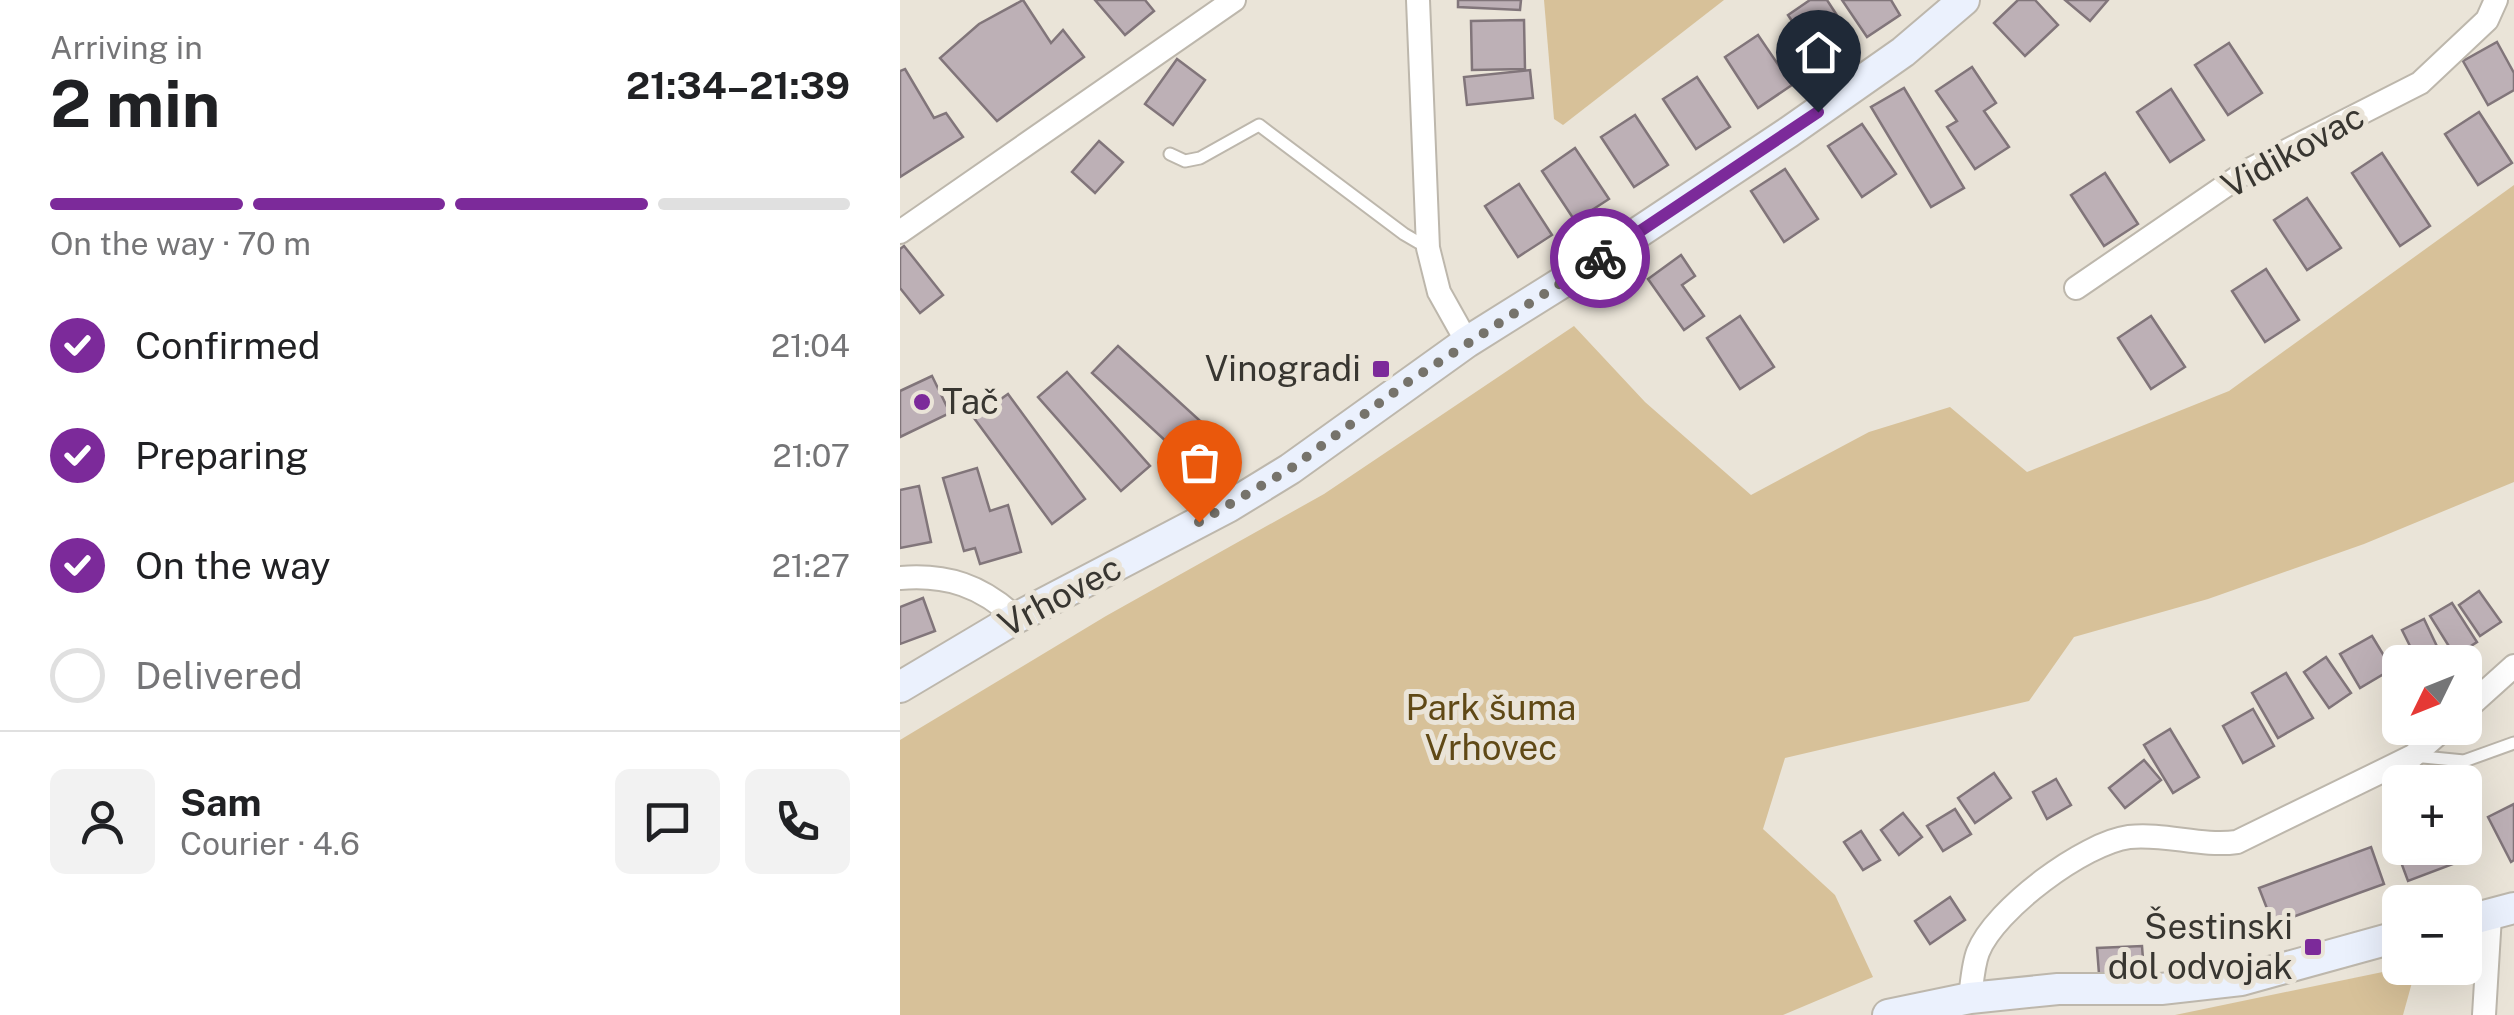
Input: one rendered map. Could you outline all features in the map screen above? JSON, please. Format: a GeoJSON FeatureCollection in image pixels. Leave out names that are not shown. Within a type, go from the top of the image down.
{"type":"FeatureCollection","features":[{"type":"Feature","properties":{"kind":"street"},"geometry":{"type":"LineString","coordinates":[[900,232],[1234,0]]}},
{"type":"Feature","properties":{"kind":"street"},"geometry":{"type":"LineString","coordinates":[[1418,0],[1428,248],[1439,292],[1467,342]]}},
{"type":"Feature","properties":{"kind":"street","name":"Vrhovec"},"geometry":{"type":"LineString","coordinates":[[900,687],[1016,618],[1290,469],[1467,342],[1789,132],[1903,52],[1964,0]]}},
{"type":"Feature","properties":{"kind":"street","name":"Vidikovac"},"geometry":{"type":"LineString","coordinates":[[2076,288],[2247,172],[2420,83],[2487,20],[2496,0]]}},
{"type":"Feature","properties":{"kind":"street"},"geometry":{"type":"LineString","coordinates":[[900,578],[920,576],[951,581],[994,596],[1016,618]]}},
{"type":"Feature","properties":{"kind":"street"},"geometry":{"type":"LineString","coordinates":[[2482,695],[2514,666]]}},
{"type":"Feature","properties":{"kind":"street"},"geometry":{"type":"LineString","coordinates":[[1970,998],[1978,952],[1989,935],[2046,876],[2094,847],[2128,837],[2162,837],[2217,845],[2237,842],[2413,756],[2426,745]]}},
{"type":"Feature","properties":{"kind":"street"},"geometry":{"type":"LineString","coordinates":[[2484,1015],[2490,915]]}},
{"type":"Feature","properties":{"kind":"street"},"geometry":{"type":"LineString","coordinates":[[1888,1015],[1970,998],[2058,989],[2160,989],[2241,980],[2382,941]]}},
{"type":"Feature","properties":{"kind":"lane"},"geometry":{"type":"LineString","coordinates":[[1170,154],[1185,161],[1200,158],[1259,124],[1428,248]]}},
{"type":"Feature","properties":{"kind":"lane"},"geometry":{"type":"LineString","coordinates":[[2413,756],[2464,761],[2514,743]]}},
{"type":"Feature","properties":{"kind":"green space"},"geometry":{"type":"Polygon","coordinates":[[[1544,0],[1724,0],[1563,125],[1554,119],[1544,0]]]}},
{"type":"Feature","properties":{"kind":"green space","name":"Park šuma Vrhovec"},"geometry":{"type":"Polygon","coordinates":[[[2514,185],[2514,482],[2364,544],[2208,599],[2074,637],[2029,701],[1785,758],[1763,829],[1835,895],[1873,977],[1783,1015],[900,1015],[900,740],[1106,616],[1324,494],[1574,326],[1645,402],[1751,495],[1869,432],[1950,407],[2027,472],[2229,391],[2514,185]]]}},
{"type":"Feature","properties":{"kind":"green space"},"geometry":{"type":"Polygon","coordinates":[[[2382,972],[2382,985],[2411,985],[2403,1015],[2175,1015],[2382,972]]]}},
{"type":"Feature","properties":{"kind":"building"},"geometry":{"type":"Polygon","coordinates":[[[1023,0],[1051,43],[1063,30],[1084,57],[997,121],[940,58],[979,24],[1023,0]]]}},
{"type":"Feature","properties":{"kind":"building"},"geometry":{"type":"Polygon","coordinates":[[[1095,0],[1145,0],[1154,11],[1125,35],[1095,0]]]}},
{"type":"Feature","properties":{"kind":"building"},"geometry":{"type":"Polygon","coordinates":[[[1458,0],[1521,0],[1520,10],[1458,7],[1458,0]]]}},
{"type":"Feature","properties":{"kind":"building"},"geometry":{"type":"Polygon","coordinates":[[[1810,0],[1827,0],[1855,43],[1821,65],[1788,15],[1810,0]]]}},
{"type":"Feature","properties":{"kind":"building"},"geometry":{"type":"Polygon","coordinates":[[[1842,0],[1891,0],[1900,15],[1867,37],[1842,0]]]}},
{"type":"Feature","properties":{"kind":"building"},"geometry":{"type":"Polygon","coordinates":[[[2018,0],[2035,0],[2058,25],[2025,56],[1994,23],[2018,0]]]}},
{"type":"Feature","properties":{"kind":"building"},"geometry":{"type":"Polygon","coordinates":[[[2065,0],[2108,0],[2090,21],[2065,0]]]}},
{"type":"Feature","properties":{"kind":"building"},"geometry":{"type":"Polygon","coordinates":[[[1524,20],[1525,69],[1472,70],[1471,21],[1524,20]]]}},
{"type":"Feature","properties":{"kind":"building"},"geometry":{"type":"Polygon","coordinates":[[[1758,35],[1792,85],[1758,108],[1725,57],[1758,35]]]}},
{"type":"Feature","properties":{"kind":"building"},"geometry":{"type":"Polygon","coordinates":[[[2497,42],[2514,73],[2514,90],[2488,105],[2463,61],[2497,42]]]}},
{"type":"Feature","properties":{"kind":"building"},"geometry":{"type":"Polygon","coordinates":[[[2229,43],[2262,93],[2228,115],[2195,65],[2229,43]]]}},
{"type":"Feature","properties":{"kind":"building"},"geometry":{"type":"Polygon","coordinates":[[[1177,59],[1205,80],[1173,125],[1145,104],[1177,59]]]}},
{"type":"Feature","properties":{"kind":"building"},"geometry":{"type":"Polygon","coordinates":[[[1972,67],[1996,103],[1984,111],[2009,147],[1975,169],[1947,127],[1957,121],[1936,91],[1972,67]]]}},
{"type":"Feature","properties":{"kind":"building"},"geometry":{"type":"Polygon","coordinates":[[[905,69],[934,118],[946,113],[963,137],[900,177],[900,71],[905,69]]]}},
{"type":"Feature","properties":{"kind":"building"},"geometry":{"type":"Polygon","coordinates":[[[1530,70],[1533,98],[1467,105],[1464,77],[1530,70]]]}},
{"type":"Feature","properties":{"kind":"building"},"geometry":{"type":"Polygon","coordinates":[[[1697,77],[1730,127],[1696,149],[1663,99],[1697,77]]]}},
{"type":"Feature","properties":{"kind":"building"},"geometry":{"type":"Polygon","coordinates":[[[1904,88],[1964,188],[1931,207],[1871,107],[1904,88]]]}},
{"type":"Feature","properties":{"kind":"building"},"geometry":{"type":"Polygon","coordinates":[[[2171,89],[2204,140],[2170,162],[2137,112],[2171,89]]]}},
{"type":"Feature","properties":{"kind":"building"},"geometry":{"type":"Polygon","coordinates":[[[2479,112],[2512,163],[2478,185],[2445,134],[2479,112]]]}},
{"type":"Feature","properties":{"kind":"building"},"geometry":{"type":"Polygon","coordinates":[[[1635,115],[1668,165],[1634,187],[1601,137],[1635,115]]]}},
{"type":"Feature","properties":{"kind":"building"},"geometry":{"type":"Polygon","coordinates":[[[1862,124],[1896,174],[1862,197],[1828,146],[1862,124]]]}},
{"type":"Feature","properties":{"kind":"building"},"geometry":{"type":"Polygon","coordinates":[[[1099,141],[1123,162],[1095,193],[1072,172],[1099,141]]]}},
{"type":"Feature","properties":{"kind":"building"},"geometry":{"type":"Polygon","coordinates":[[[1575,148],[1609,199],[1575,221],[1542,171],[1575,148]]]}},
{"type":"Feature","properties":{"kind":"building"},"geometry":{"type":"Polygon","coordinates":[[[2382,153],[2430,226],[2400,246],[2352,173],[2382,153]]]}},
{"type":"Feature","properties":{"kind":"building"},"geometry":{"type":"Polygon","coordinates":[[[1785,169],[1818,219],[1784,242],[1751,191],[1785,169]]]}},
{"type":"Feature","properties":{"kind":"building"},"geometry":{"type":"Polygon","coordinates":[[[2105,173],[2138,224],[2104,246],[2071,195],[2105,173]]]}},
{"type":"Feature","properties":{"kind":"building"},"geometry":{"type":"Polygon","coordinates":[[[1519,184],[1552,235],[1518,257],[1485,206],[1519,184]]]}},
{"type":"Feature","properties":{"kind":"building"},"geometry":{"type":"Polygon","coordinates":[[[2307,198],[2341,248],[2307,270],[2274,220],[2307,198]]]}},
{"type":"Feature","properties":{"kind":"building"},"geometry":{"type":"Polygon","coordinates":[[[904,246],[943,295],[920,313],[900,288],[900,249],[904,246]]]}},
{"type":"Feature","properties":{"kind":"building"},"geometry":{"type":"Polygon","coordinates":[[[1681,255],[1695,276],[1682,285],[1704,316],[1684,330],[1648,279],[1681,255]]]}},
{"type":"Feature","properties":{"kind":"building"},"geometry":{"type":"Polygon","coordinates":[[[2266,269],[2299,320],[2265,342],[2232,291],[2266,269]]]}},
{"type":"Feature","properties":{"kind":"building"},"geometry":{"type":"Polygon","coordinates":[[[1740,316],[1774,367],[1740,389],[1707,338],[1740,316]]]}},
{"type":"Feature","properties":{"kind":"building"},"geometry":{"type":"Polygon","coordinates":[[[2151,316],[2185,367],[2151,389],[2118,338],[2151,316]]]}},
{"type":"Feature","properties":{"kind":"building"},"geometry":{"type":"Polygon","coordinates":[[[1118,346],[1209,429],[1183,457],[1092,373],[1118,346]]]}},
{"type":"Feature","properties":{"kind":"building"},"geometry":{"type":"Polygon","coordinates":[[[1067,372],[1150,466],[1121,491],[1038,397],[1067,372]]]}},
{"type":"Feature","properties":{"kind":"building","name":"Tač"},"geometry":{"type":"Polygon","coordinates":[[[932,376],[950,413],[900,437],[900,391],[932,376]]]}},
{"type":"Feature","properties":{"kind":"building"},"geometry":{"type":"Polygon","coordinates":[[[1008,394],[1085,499],[1052,524],[974,418],[1008,394]]]}},
{"type":"Feature","properties":{"kind":"building"},"geometry":{"type":"Polygon","coordinates":[[[977,468],[990,511],[1008,505],[1021,552],[980,564],[975,548],[964,551],[943,478],[977,468]]]}},
{"type":"Feature","properties":{"kind":"building"},"geometry":{"type":"Polygon","coordinates":[[[919,486],[931,542],[900,548],[900,490],[919,486]]]}},
{"type":"Feature","properties":{"kind":"building"},"geometry":{"type":"Polygon","coordinates":[[[2479,591],[2501,622],[2480,636],[2459,605],[2479,591]]]}},
{"type":"Feature","properties":{"kind":"building"},"geometry":{"type":"Polygon","coordinates":[[[923,598],[935,631],[900,644],[900,607],[923,598]]]}},
{"type":"Feature","properties":{"kind":"building"},"geometry":{"type":"Polygon","coordinates":[[[2452,603],[2477,642],[2448,645],[2430,616],[2452,603]]]}},
{"type":"Feature","properties":{"kind":"building"},"geometry":{"type":"Polygon","coordinates":[[[2424,619],[2436,645],[2410,645],[2402,630],[2424,619]]]}},
{"type":"Feature","properties":{"kind":"building"},"geometry":{"type":"Polygon","coordinates":[[[2372,636],[2382,652],[2382,675],[2360,688],[2340,654],[2372,636]]]}},
{"type":"Feature","properties":{"kind":"building"},"geometry":{"type":"Polygon","coordinates":[[[2326,657],[2351,693],[2329,708],[2304,672],[2326,657]]]}},
{"type":"Feature","properties":{"kind":"building"},"geometry":{"type":"Polygon","coordinates":[[[2286,673],[2313,718],[2278,738],[2252,693],[2286,673]]]}},
{"type":"Feature","properties":{"kind":"building"},"geometry":{"type":"Polygon","coordinates":[[[2253,709],[2274,746],[2243,763],[2223,726],[2253,709]]]}},
{"type":"Feature","properties":{"kind":"building"},"geometry":{"type":"Polygon","coordinates":[[[2170,729],[2199,777],[2173,793],[2144,745],[2170,729]]]}},
{"type":"Feature","properties":{"kind":"building"},"geometry":{"type":"Polygon","coordinates":[[[2144,760],[2161,780],[2125,808],[2109,788],[2144,760]]]}},
{"type":"Feature","properties":{"kind":"building"},"geometry":{"type":"Polygon","coordinates":[[[1994,773],[2011,798],[1975,823],[1958,798],[1994,773]]]}},
{"type":"Feature","properties":{"kind":"building"},"geometry":{"type":"Polygon","coordinates":[[[2056,779],[2071,805],[2047,819],[2033,792],[2056,779]]]}},
{"type":"Feature","properties":{"kind":"building"},"geometry":{"type":"Polygon","coordinates":[[[2514,804],[2514,860],[2511,862],[2488,817],[2514,804]]]}},
{"type":"Feature","properties":{"kind":"building"},"geometry":{"type":"Polygon","coordinates":[[[1955,809],[1971,834],[1943,851],[1927,826],[1955,809]]]}},
{"type":"Feature","properties":{"kind":"building"},"geometry":{"type":"Polygon","coordinates":[[[1903,813],[1922,837],[1899,855],[1881,830],[1903,813]]]}},
{"type":"Feature","properties":{"kind":"building"},"geometry":{"type":"Polygon","coordinates":[[[1861,831],[1880,860],[1863,870],[1844,842],[1861,831]]]}},
{"type":"Feature","properties":{"kind":"building"},"geometry":{"type":"Polygon","coordinates":[[[2371,847],[2384,884],[2273,924],[2259,888],[2371,847]]]}},
{"type":"Feature","properties":{"kind":"building"},"geometry":{"type":"Polygon","coordinates":[[[2402,865],[2450,865],[2408,881],[2402,865]]]}},
{"type":"Feature","properties":{"kind":"building"},"geometry":{"type":"Polygon","coordinates":[[[1950,897],[1965,920],[1930,944],[1915,921],[1950,897]]]}},
{"type":"Feature","properties":{"kind":"building"},"geometry":{"type":"Polygon","coordinates":[[[2142,946],[2144,972],[2099,974],[2097,948],[2142,946]]]}},
{"type":"Feature","properties":{"kind":"way so far"},"geometry":{"type":"LineString","coordinates":[[1199,522],[1290,469],[1408,382],[1600,258]]}},
{"type":"Feature","properties":{"kind":"place","name":"Vinogradi"},"geometry":{"type":"Point","coordinates":[1381,369]}},
{"type":"Feature","properties":{"kind":"place","name":"Tač"},"geometry":{"type":"Point","coordinates":[922,402]}},
{"type":"Feature","properties":{"kind":"place","name":"Šestinski dol odvojak"},"geometry":{"type":"Point","coordinates":[2313,947]}},
{"type":"Feature","properties":{"kind":"route"},"geometry":{"type":"LineString","coordinates":[[1600,258],[1818,112]]}}]}
